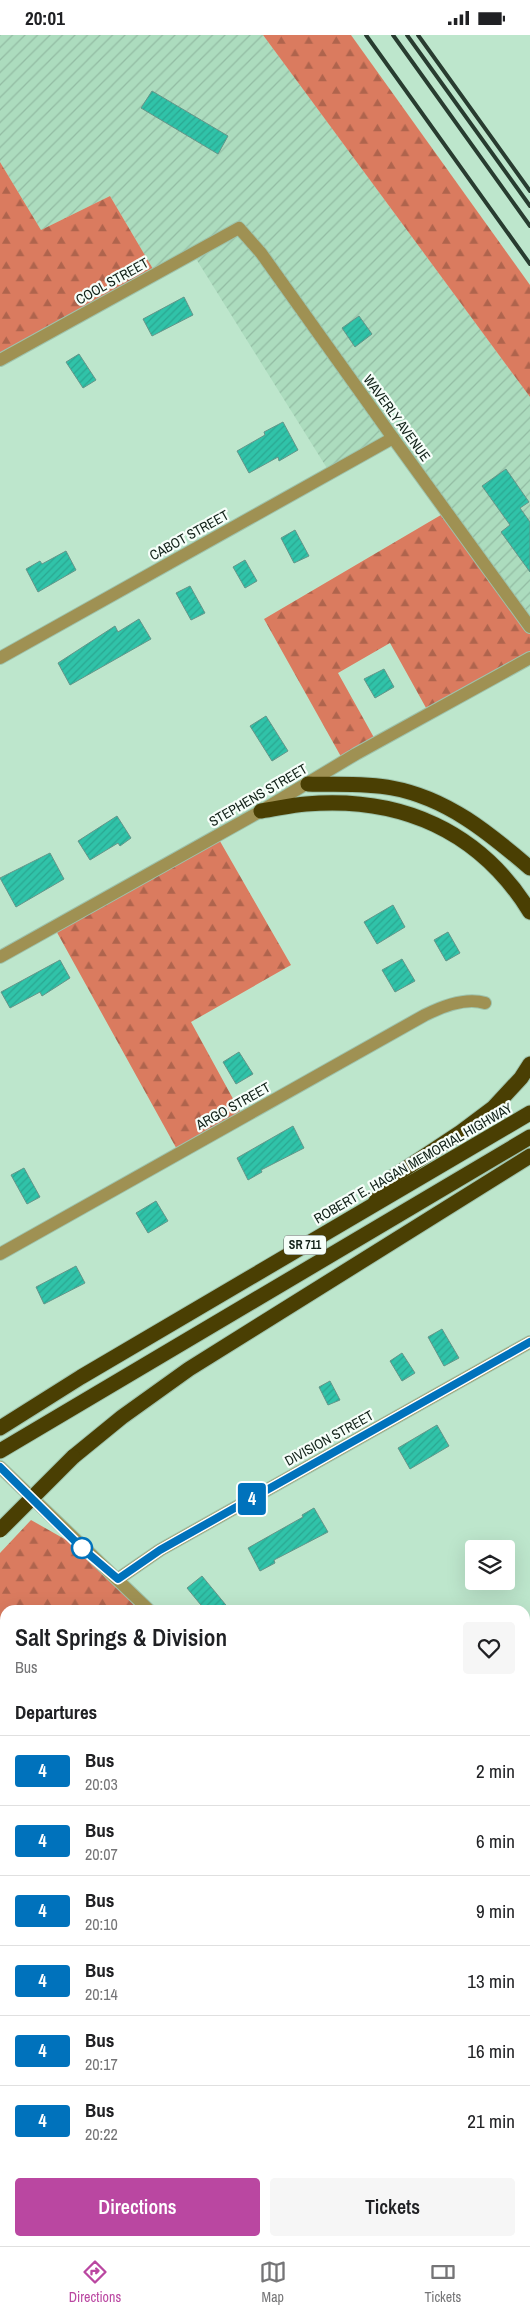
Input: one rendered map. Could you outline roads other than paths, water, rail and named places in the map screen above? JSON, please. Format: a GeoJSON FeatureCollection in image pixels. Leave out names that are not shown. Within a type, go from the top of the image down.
{"type":"FeatureCollection","features":[{"type":"Feature","properties":{"kind":"highway"},"geometry":{"type":"LineString","coordinates":[[308,784],[390,788],[437,803],[476,824],[530,868]]}},
{"type":"Feature","properties":{"kind":"highway"},"geometry":{"type":"LineString","coordinates":[[261,811],[305,804],[360,803],[400,811],[424,819],[456,835],[481,853],[508,881],[530,912]]}},
{"type":"Feature","properties":{"kind":"highway"},"geometry":{"type":"LineString","coordinates":[[373,1205],[393,1177],[461,1132],[493,1108],[521,1078],[530,1065]]}},
{"type":"Feature","properties":{"kind":"highway","name":"ROBERT E. HAGAN MEMORIAL HIGHWAY"},"geometry":{"type":"LineString","coordinates":[[42,1398],[81,1377],[530,1113]]}},
{"type":"Feature","properties":{"kind":"highway"},"geometry":{"type":"LineString","coordinates":[[0,1451],[530,1137]]}},
{"type":"Feature","properties":{"kind":"highway"},"geometry":{"type":"LineString","coordinates":[[0,1530],[73,1457],[122,1417],[189,1369],[530,1157]]}},
{"type":"Feature","properties":{"kind":"highway"},"geometry":{"type":"LineString","coordinates":[[0,1416],[42,1398]]}},
{"type":"Feature","properties":{"kind":"highway"},"geometry":{"type":"LineString","coordinates":[[0,1428],[42,1398]]}},
{"type":"Feature","properties":{"kind":"street","name":"COOL STREET"},"geometry":{"type":"LineString","coordinates":[[0,361],[239,228]]}},
{"type":"Feature","properties":{"kind":"street","name":"WAVERLY AVENUE"},"geometry":{"type":"LineString","coordinates":[[239,228],[261,253],[530,627]]}},
{"type":"Feature","properties":{"kind":"street","name":"CABOT STREET"},"geometry":{"type":"LineString","coordinates":[[0,658],[393,438]]}},
{"type":"Feature","properties":{"kind":"street","name":"STEPHENS STREET"},"geometry":{"type":"LineString","coordinates":[[0,957],[261,811],[356,754],[530,657]]}},
{"type":"Feature","properties":{"kind":"street","name":"ARGO STREET"},"geometry":{"type":"LineString","coordinates":[[0,1253],[425,1015],[451,1005],[476,1000],[485,1003]]}},
{"type":"Feature","properties":{"kind":"street","name":"DIVISION STREET"},"geometry":{"type":"LineString","coordinates":[[118,1579],[160,1550],[530,1342]]}},
{"type":"Feature","properties":{"kind":"street"},"geometry":{"type":"LineString","coordinates":[[0,1467],[84,1550],[118,1579],[144,1605]]}},
{"type":"Feature","properties":{"kind":"railway"},"geometry":{"type":"LineString","coordinates":[[366,35],[530,264]]}},
{"type":"Feature","properties":{"kind":"railway"},"geometry":{"type":"LineString","coordinates":[[393,35],[530,226]]}},
{"type":"Feature","properties":{"kind":"railway"},"geometry":{"type":"LineString","coordinates":[[407,35],[530,206]]}},
{"type":"Feature","properties":{"kind":"railway"},"geometry":{"type":"LineString","coordinates":[[418,35],[530,191]]}}]}
